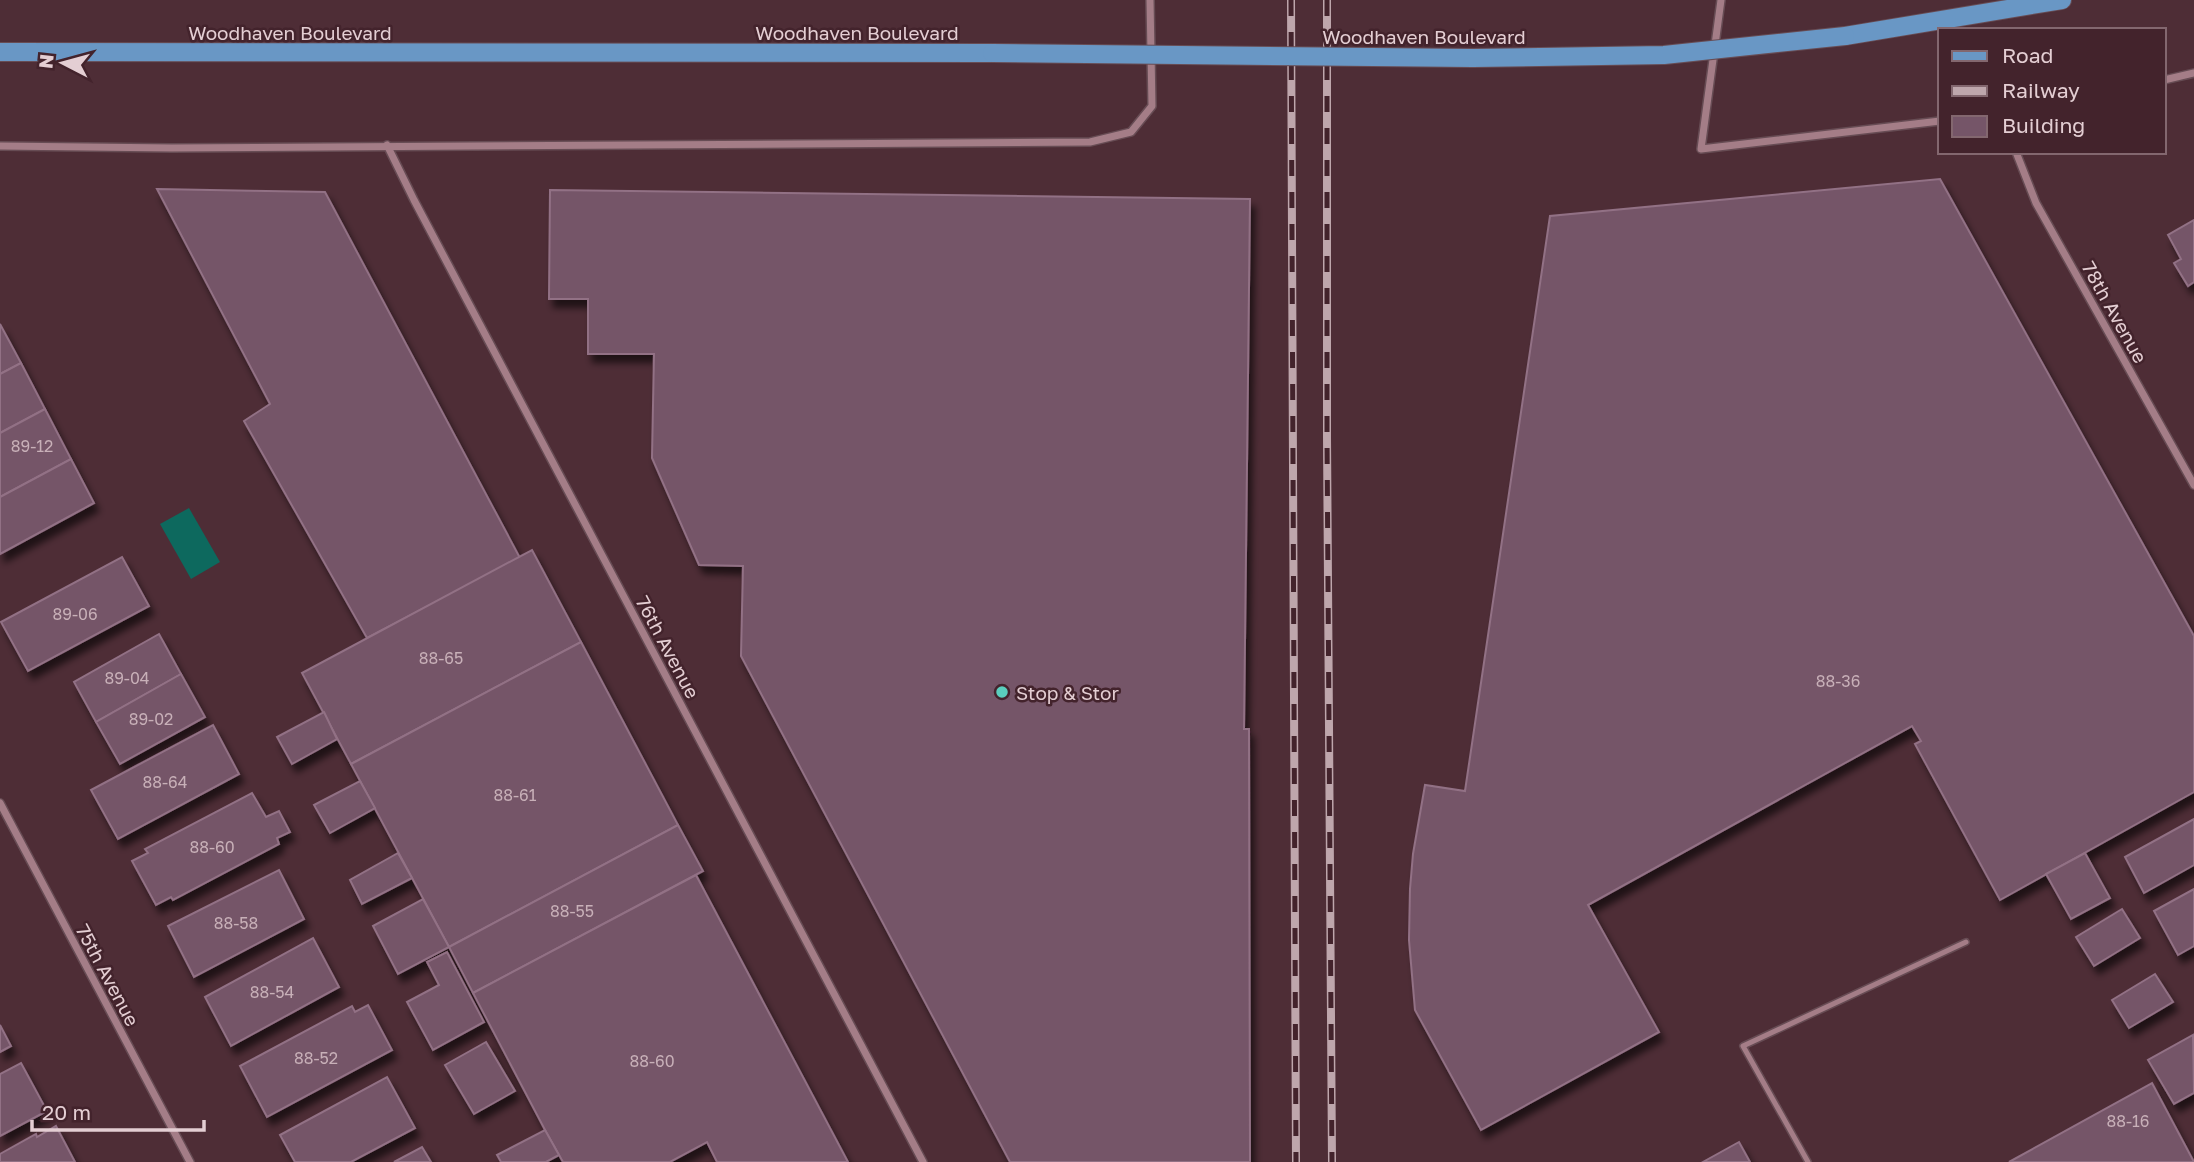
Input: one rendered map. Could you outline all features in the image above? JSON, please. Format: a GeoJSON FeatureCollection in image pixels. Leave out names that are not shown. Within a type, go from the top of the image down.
{"type":"FeatureCollection","features":[{"type":"Feature","properties":{"kind":"main road","name":"Woodhaven Boulevard"},"geometry":{"type":"LineString","coordinates":[[0,52],[992,53],[1473,58],[1664,55],[1845,36],[2062,0]]}},
{"type":"Feature","properties":{"kind":"street"},"geometry":{"type":"LineString","coordinates":[[0,146],[172,148],[1090,142],[1131,132],[1152,106],[1150,0]]}},
{"type":"Feature","properties":{"kind":"street"},"geometry":{"type":"LineString","coordinates":[[1721,0],[1701,149],[1938,121]]}},
{"type":"Feature","properties":{"kind":"street"},"geometry":{"type":"LineString","coordinates":[[2166,80],[2194,73]]}},
{"type":"Feature","properties":{"kind":"street","name":"76th Avenue"},"geometry":{"type":"LineString","coordinates":[[387,145],[923,1162]]}},
{"type":"Feature","properties":{"kind":"street","name":"78th Avenue"},"geometry":{"type":"LineString","coordinates":[[2017,154],[2036,202],[2194,485]]}},
{"type":"Feature","properties":{"kind":"street","name":"75th Avenue"},"geometry":{"type":"LineString","coordinates":[[0,803],[190,1162]]}},
{"type":"Feature","properties":{"kind":"lane"},"geometry":{"type":"LineString","coordinates":[[1808,1162],[1743,1046],[1966,942]]}},
{"type":"Feature","properties":{"kind":"shaded area"},"geometry":{"type":"Polygon","coordinates":[[[189,508],[220,562],[191,579],[160,524],[189,508]]]}},
{"type":"Feature","properties":{"kind":"building"},"geometry":{"type":"Polygon","coordinates":[[[1940,179],[2194,636],[2194,792],[2000,900],[1915,744],[1921,741],[1912,726],[1588,905],[1659,1032],[1481,1130],[1415,1010],[1409,940],[1410,889],[1425,785],[1465,791],[1550,216],[1940,179]]]}},
{"type":"Feature","properties":{"kind":"building"},"geometry":{"type":"Polygon","coordinates":[[[157,189],[325,192],[520,558],[367,638],[244,421],[270,404],[157,189]]]}},
{"type":"Feature","properties":{"kind":"building","name":"Stop & Stor"},"geometry":{"type":"Polygon","coordinates":[[[550,190],[1250,199],[1244,729],[1249,729],[1250,1162],[1010,1162],[741,656],[743,566],[699,565],[652,458],[654,354],[588,354],[588,299],[549,299],[550,190]]]}},
{"type":"Feature","properties":{"kind":"building"},"geometry":{"type":"Polygon","coordinates":[[[2194,220],[2194,282],[2188,286],[2174,263],[2181,259],[2168,235],[2194,220]]]}},
{"type":"Feature","properties":{"kind":"building"},"geometry":{"type":"Polygon","coordinates":[[[0,324],[21,363],[0,374],[0,324]]]}},
{"type":"Feature","properties":{"kind":"building"},"geometry":{"type":"Polygon","coordinates":[[[21,363],[45,409],[0,433],[0,374],[21,363]]]}},
{"type":"Feature","properties":{"kind":"building"},"geometry":{"type":"Polygon","coordinates":[[[45,409],[71,459],[0,497],[0,433],[45,409]]]}},
{"type":"Feature","properties":{"kind":"building"},"geometry":{"type":"Polygon","coordinates":[[[71,459],[94,503],[0,554],[0,497],[71,459]]]}},
{"type":"Feature","properties":{"kind":"building"},"geometry":{"type":"Polygon","coordinates":[[[532,550],[581,642],[351,764],[302,673],[532,550]]]}},
{"type":"Feature","properties":{"kind":"building"},"geometry":{"type":"Polygon","coordinates":[[[122,557],[149,606],[28,671],[1,622],[122,557]]]}},
{"type":"Feature","properties":{"kind":"building"},"geometry":{"type":"Polygon","coordinates":[[[159,634],[181,674],[96,722],[74,682],[159,634]]]}},
{"type":"Feature","properties":{"kind":"building"},"geometry":{"type":"Polygon","coordinates":[[[581,642],[678,825],[449,947],[351,764],[581,642]]]}},
{"type":"Feature","properties":{"kind":"building"},"geometry":{"type":"Polygon","coordinates":[[[181,674],[205,717],[120,764],[96,722],[181,674]]]}},
{"type":"Feature","properties":{"kind":"building"},"geometry":{"type":"Polygon","coordinates":[[[324,712],[337,739],[292,764],[277,737],[324,712]]]}},
{"type":"Feature","properties":{"kind":"building"},"geometry":{"type":"Polygon","coordinates":[[[213,725],[239,774],[118,839],[91,790],[213,725]]]}},
{"type":"Feature","properties":{"kind":"building"},"geometry":{"type":"Polygon","coordinates":[[[360,781],[375,808],[330,833],[314,805],[360,781]]]}},
{"type":"Feature","properties":{"kind":"building"},"geometry":{"type":"Polygon","coordinates":[[[252,793],[266,817],[279,811],[290,832],[277,838],[279,844],[173,900],[171,897],[156,905],[132,861],[148,853],[145,849],[252,793]]]}},
{"type":"Feature","properties":{"kind":"building"},"geometry":{"type":"Polygon","coordinates":[[[2194,819],[2194,865],[2144,893],[2125,857],[2194,819]]]}},
{"type":"Feature","properties":{"kind":"building"},"geometry":{"type":"Polygon","coordinates":[[[678,825],[703,871],[473,993],[449,947],[678,825]]]}},
{"type":"Feature","properties":{"kind":"building"},"geometry":{"type":"Polygon","coordinates":[[[398,853],[412,878],[362,904],[350,880],[398,853]]]}},
{"type":"Feature","properties":{"kind":"building"},"geometry":{"type":"Polygon","coordinates":[[[2085,853],[2110,898],[2071,919],[2046,874],[2085,853]]]}},
{"type":"Feature","properties":{"kind":"building"},"geometry":{"type":"Polygon","coordinates":[[[279,870],[304,919],[194,977],[168,926],[279,870]]]}},
{"type":"Feature","properties":{"kind":"building"},"geometry":{"type":"Polygon","coordinates":[[[696,875],[848,1162],[717,1162],[707,1142],[670,1162],[563,1162],[545,1130],[473,993],[696,875]]]}},
{"type":"Feature","properties":{"kind":"building"},"geometry":{"type":"Polygon","coordinates":[[[2194,889],[2194,946],[2178,955],[2154,911],[2194,889]]]}},
{"type":"Feature","properties":{"kind":"building"},"geometry":{"type":"Polygon","coordinates":[[[423,899],[449,947],[398,974],[373,926],[423,899]]]}},
{"type":"Feature","properties":{"kind":"building"},"geometry":{"type":"Polygon","coordinates":[[[2122,909],[2140,938],[2094,966],[2076,937],[2122,909]]]}},
{"type":"Feature","properties":{"kind":"building"},"geometry":{"type":"Polygon","coordinates":[[[313,938],[339,987],[231,1046],[205,997],[313,938]]]}},
{"type":"Feature","properties":{"kind":"building"},"geometry":{"type":"Polygon","coordinates":[[[447,952],[484,1022],[433,1050],[407,1002],[439,985],[427,962],[447,952]]]}},
{"type":"Feature","properties":{"kind":"building"},"geometry":{"type":"Polygon","coordinates":[[[2155,974],[2173,1002],[2129,1028],[2112,1000],[2155,974]]]}},
{"type":"Feature","properties":{"kind":"building"},"geometry":{"type":"Polygon","coordinates":[[[368,1005],[392,1050],[267,1117],[240,1066],[352,1006],[355,1012],[368,1005]]]}},
{"type":"Feature","properties":{"kind":"building"},"geometry":{"type":"Polygon","coordinates":[[[0,1025],[11,1046],[0,1052],[0,1025]]]}},
{"type":"Feature","properties":{"kind":"building"},"geometry":{"type":"Polygon","coordinates":[[[2193,1035],[2194,1093],[2174,1104],[2148,1060],[2193,1035]]]}},
{"type":"Feature","properties":{"kind":"building"},"geometry":{"type":"Polygon","coordinates":[[[486,1042],[515,1091],[474,1114],[445,1065],[486,1042]]]}},
{"type":"Feature","properties":{"kind":"building"},"geometry":{"type":"Polygon","coordinates":[[[21,1063],[47,1111],[0,1136],[0,1074],[21,1063]]]}},
{"type":"Feature","properties":{"kind":"building"},"geometry":{"type":"Polygon","coordinates":[[[387,1077],[415,1128],[351,1162],[295,1162],[280,1135],[387,1077]]]}},
{"type":"Feature","properties":{"kind":"building"},"geometry":{"type":"Polygon","coordinates":[[[2152,1083],[2194,1162],[2009,1162],[2152,1083]]]}},
{"type":"Feature","properties":{"kind":"building"},"geometry":{"type":"Polygon","coordinates":[[[56,1126],[75,1162],[0,1162],[0,1154],[56,1126]]]}},
{"type":"Feature","properties":{"kind":"building"},"geometry":{"type":"Polygon","coordinates":[[[545,1130],[559,1155],[546,1162],[501,1162],[497,1155],[545,1130]]]}},
{"type":"Feature","properties":{"kind":"building"},"geometry":{"type":"Polygon","coordinates":[[[1739,1142],[1750,1162],[1703,1162],[1739,1142]]]}},
{"type":"Feature","properties":{"kind":"building"},"geometry":{"type":"Polygon","coordinates":[[[422,1147],[431,1162],[394,1162],[422,1147]]]}},
{"type":"Feature","properties":{"kind":"railway"},"geometry":{"type":"LineString","coordinates":[[1291,0],[1296,1162]]}},
{"type":"Feature","properties":{"kind":"railway"},"geometry":{"type":"LineString","coordinates":[[1327,0],[1332,1162]]}},
{"type":"Feature","properties":{"kind":"place","name":"Stop & Stor"},"geometry":{"type":"Point","coordinates":[1002,692]}}]}
